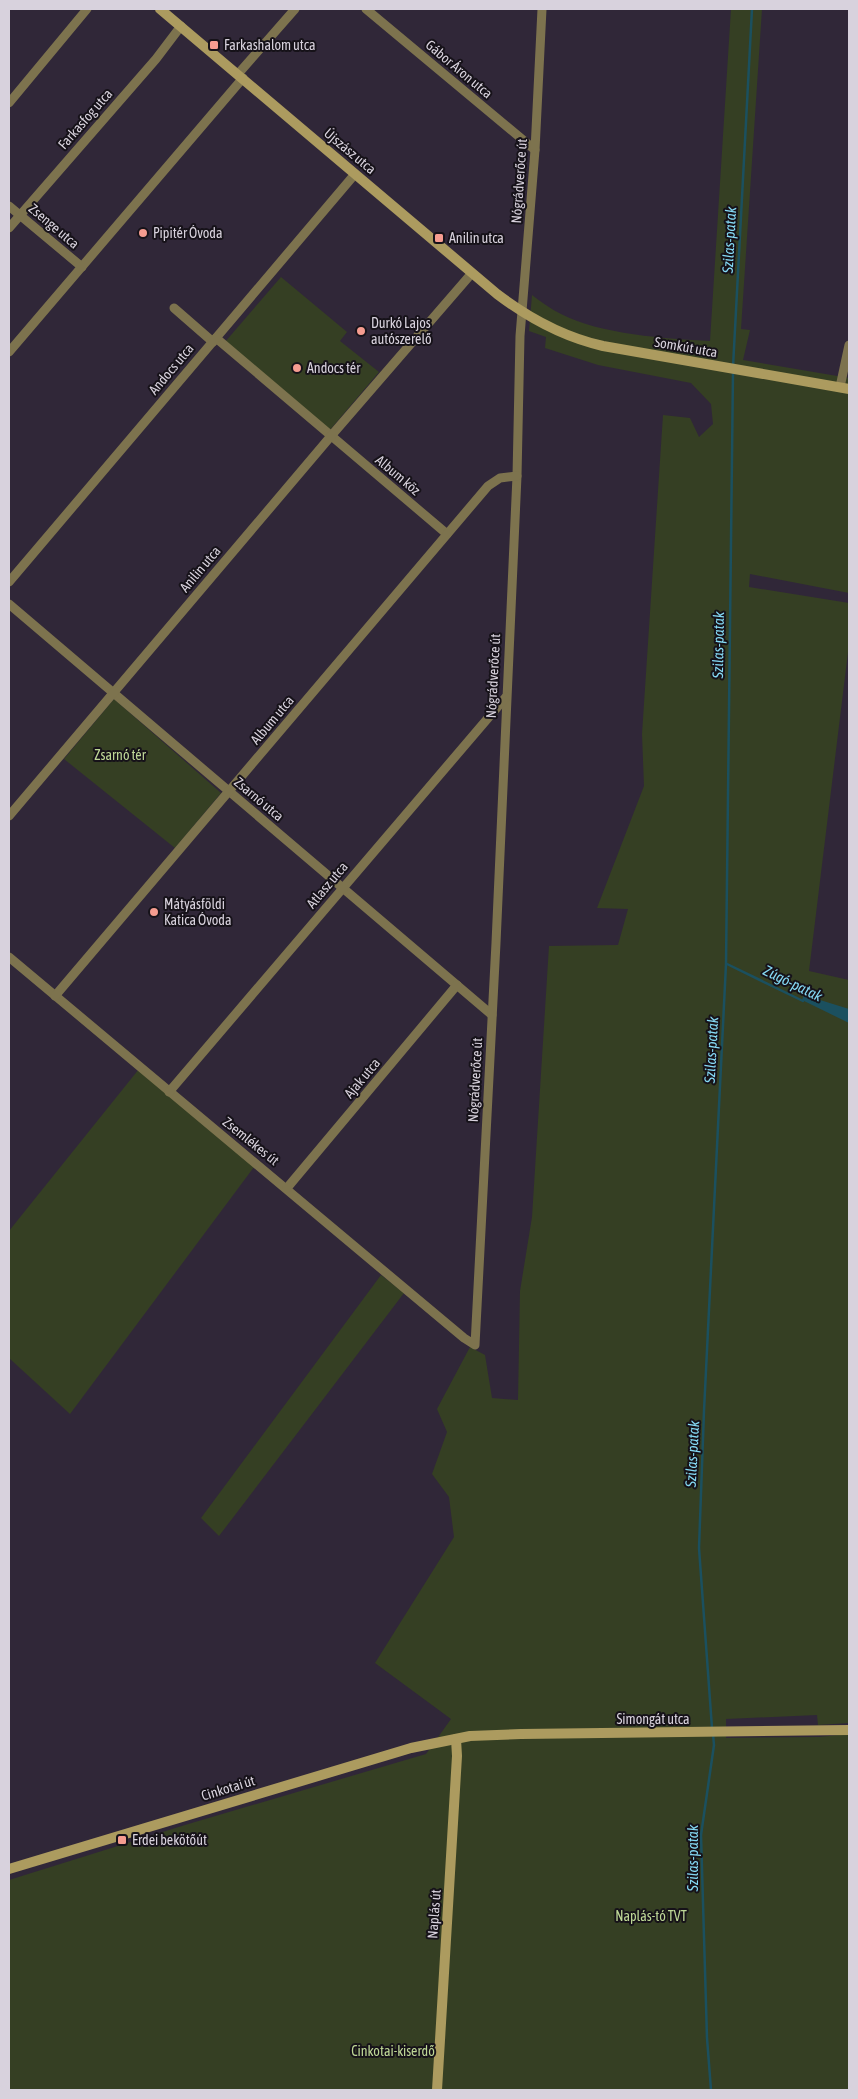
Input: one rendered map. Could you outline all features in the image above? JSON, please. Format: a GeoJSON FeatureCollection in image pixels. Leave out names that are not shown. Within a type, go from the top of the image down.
{"type":"FeatureCollection","features":[{"type":"Feature","properties":{"kind":"street"},"geometry":{"type":"LineString","coordinates":[[9,103],[87,9]]}},
{"type":"Feature","properties":{"kind":"street","name":"Újszász utca"},"geometry":{"type":"LineString","coordinates":[[160,9],[472,273],[523,313]]}},
{"type":"Feature","properties":{"kind":"street"},"geometry":{"type":"LineString","coordinates":[[9,352],[82,267],[294,9]]}},
{"type":"Feature","properties":{"kind":"street","name":"Gábor Áron utca"},"geometry":{"type":"LineString","coordinates":[[366,9],[535,150]]}},
{"type":"Feature","properties":{"kind":"street","name":"Nógrádverőce út"},"geometry":{"type":"LineString","coordinates":[[475,1345],[517,476],[520,342],[535,150],[542,9]]}},
{"type":"Feature","properties":{"kind":"street","name":"Farkasfog utca"},"geometry":{"type":"LineString","coordinates":[[9,228],[156,59],[181,26]]}},
{"type":"Feature","properties":{"kind":"street","name":"Andocs utca"},"geometry":{"type":"LineString","coordinates":[[9,582],[355,174]]}},
{"type":"Feature","properties":{"kind":"street","name":"Zsenge utca"},"geometry":{"type":"LineString","coordinates":[[9,206],[82,267]]}},
{"type":"Feature","properties":{"kind":"street","name":"Anilin utca"},"geometry":{"type":"LineString","coordinates":[[9,816],[331,436],[472,273]]}},
{"type":"Feature","properties":{"kind":"street"},"geometry":{"type":"LineString","coordinates":[[174,308],[331,436]]}},
{"type":"Feature","properties":{"kind":"street","name":"Somkút utca"},"geometry":{"type":"LineString","coordinates":[[523,313],[560,334],[579,341],[844,388]]}},
{"type":"Feature","properties":{"kind":"street"},"geometry":{"type":"LineString","coordinates":[[844,388],[849,346]]}},
{"type":"Feature","properties":{"kind":"street","name":"Album köz"},"geometry":{"type":"LineString","coordinates":[[331,436],[448,534]]}},
{"type":"Feature","properties":{"kind":"street","name":"Album utca"},"geometry":{"type":"LineString","coordinates":[[55,996],[494,480],[507,476],[517,476]]}},
{"type":"Feature","properties":{"kind":"street","name":"Zsarnó utca"},"geometry":{"type":"LineString","coordinates":[[9,604],[492,1014]]}},
{"type":"Feature","properties":{"kind":"street","name":"Atlasz utca"},"geometry":{"type":"LineString","coordinates":[[169,1092],[506,697]]}},
{"type":"Feature","properties":{"kind":"street","name":"Zsemlékes út"},"geometry":{"type":"LineString","coordinates":[[9,957],[464,1338],[475,1345]]}},
{"type":"Feature","properties":{"kind":"street","name":"Ajak utca"},"geometry":{"type":"LineString","coordinates":[[287,1188],[457,985]]}},
{"type":"Feature","properties":{"kind":"street","name":"Simongát utca"},"geometry":{"type":"LineString","coordinates":[[456,1738],[521,1734],[849,1730]]}},
{"type":"Feature","properties":{"kind":"street","name":"Cinkotai út"},"geometry":{"type":"LineString","coordinates":[[9,1869],[364,1760],[456,1738]]}},
{"type":"Feature","properties":{"kind":"street","name":"Naplás út"},"geometry":{"type":"LineString","coordinates":[[437,2090],[457,1756],[456,1738]]}},
{"type":"Feature","properties":{"kind":"green space","name":"Naplás-tó TVT"},"geometry":{"type":"Polygon","coordinates":[[[731,9],[762,9],[741,329],[750,330],[743,360],[849,378],[849,593],[750,574],[749,587],[849,603],[849,644],[809,971],[849,980],[849,1723],[818,1725],[817,1715],[726,1719],[726,1738],[819,1737],[849,1734],[849,2090],[9,2090],[9,1880],[185,1825],[426,1754],[451,1719],[375,1663],[454,1537],[449,1497],[432,1474],[447,1432],[437,1409],[470,1347],[485,1355],[492,1398],[518,1400],[520,1291],[532,1217],[549,946],[618,945],[628,909],[597,908],[644,786],[642,734],[663,415],[690,418],[699,437],[713,424],[711,404],[691,383],[598,365],[545,348],[546,337],[529,331],[532,295],[561,314],[594,326],[654,337],[710,341],[731,9]]]}},
{"type":"Feature","properties":{"kind":"green space"},"geometry":{"type":"Polygon","coordinates":[[[281,277],[347,332],[340,341],[379,372],[329,431],[225,342],[281,277]]]}},
{"type":"Feature","properties":{"kind":"green space","name":"Zsarnó tér"},"geometry":{"type":"Polygon","coordinates":[[[114,699],[221,793],[175,848],[64,759],[114,699]]]}},
{"type":"Feature","properties":{"kind":"green space"},"geometry":{"type":"Polygon","coordinates":[[[139,1069],[254,1167],[70,1414],[9,1358],[9,1231],[139,1069]]]}},
{"type":"Feature","properties":{"kind":"green space"},"geometry":{"type":"Polygon","coordinates":[[[381,1275],[404,1293],[219,1536],[201,1518],[381,1275]]]}},
{"type":"Feature","properties":{"kind":"water"},"geometry":{"type":"Polygon","coordinates":[[[804,995],[849,1009],[849,1023],[802,1000],[804,995]]]}},
{"type":"Feature","properties":{"kind":"waterway","name":"Szilas-patak"},"geometry":{"type":"LineString","coordinates":[[733,367],[752,9]]}},
{"type":"Feature","properties":{"kind":"waterway","name":"Szilas-patak"},"geometry":{"type":"LineString","coordinates":[[712,1728],[699,1548],[726,964],[733,372]]}},
{"type":"Feature","properties":{"kind":"waterway","name":"Zúgó-patak"},"geometry":{"type":"LineString","coordinates":[[727,964],[803,1001]]}},
{"type":"Feature","properties":{"kind":"waterway","name":"Szilas-patak"},"geometry":{"type":"LineString","coordinates":[[711,2090],[707,2038],[701,1835],[714,1745],[713,1734]]}},
{"type":"Feature","properties":{"kind":"place","name":"Farkashalom utca"},"geometry":{"type":"Point","coordinates":[214,45]}},
{"type":"Feature","properties":{"kind":"place","name":"Pipitér Óvoda"},"geometry":{"type":"Point","coordinates":[143,233]}},
{"type":"Feature","properties":{"kind":"place","name":"Anilin utca"},"geometry":{"type":"Point","coordinates":[439,238]}},
{"type":"Feature","properties":{"kind":"place","name":"Durkó Lajos autószerelő"},"geometry":{"type":"Point","coordinates":[361,331]}},
{"type":"Feature","properties":{"kind":"place","name":"Andocs tér"},"geometry":{"type":"Point","coordinates":[297,368]}},
{"type":"Feature","properties":{"kind":"place","name":"Mátyásföldi Katica Óvoda"},"geometry":{"type":"Point","coordinates":[154,912]}},
{"type":"Feature","properties":{"kind":"place","name":"Erdei bekötőút"},"geometry":{"type":"Point","coordinates":[122,1840]}},
{"type":"Feature","properties":{"kind":"park label","name":"Cinkotai-kiserdő"},"geometry":{"type":"Point","coordinates":[393,2051]}}]}
